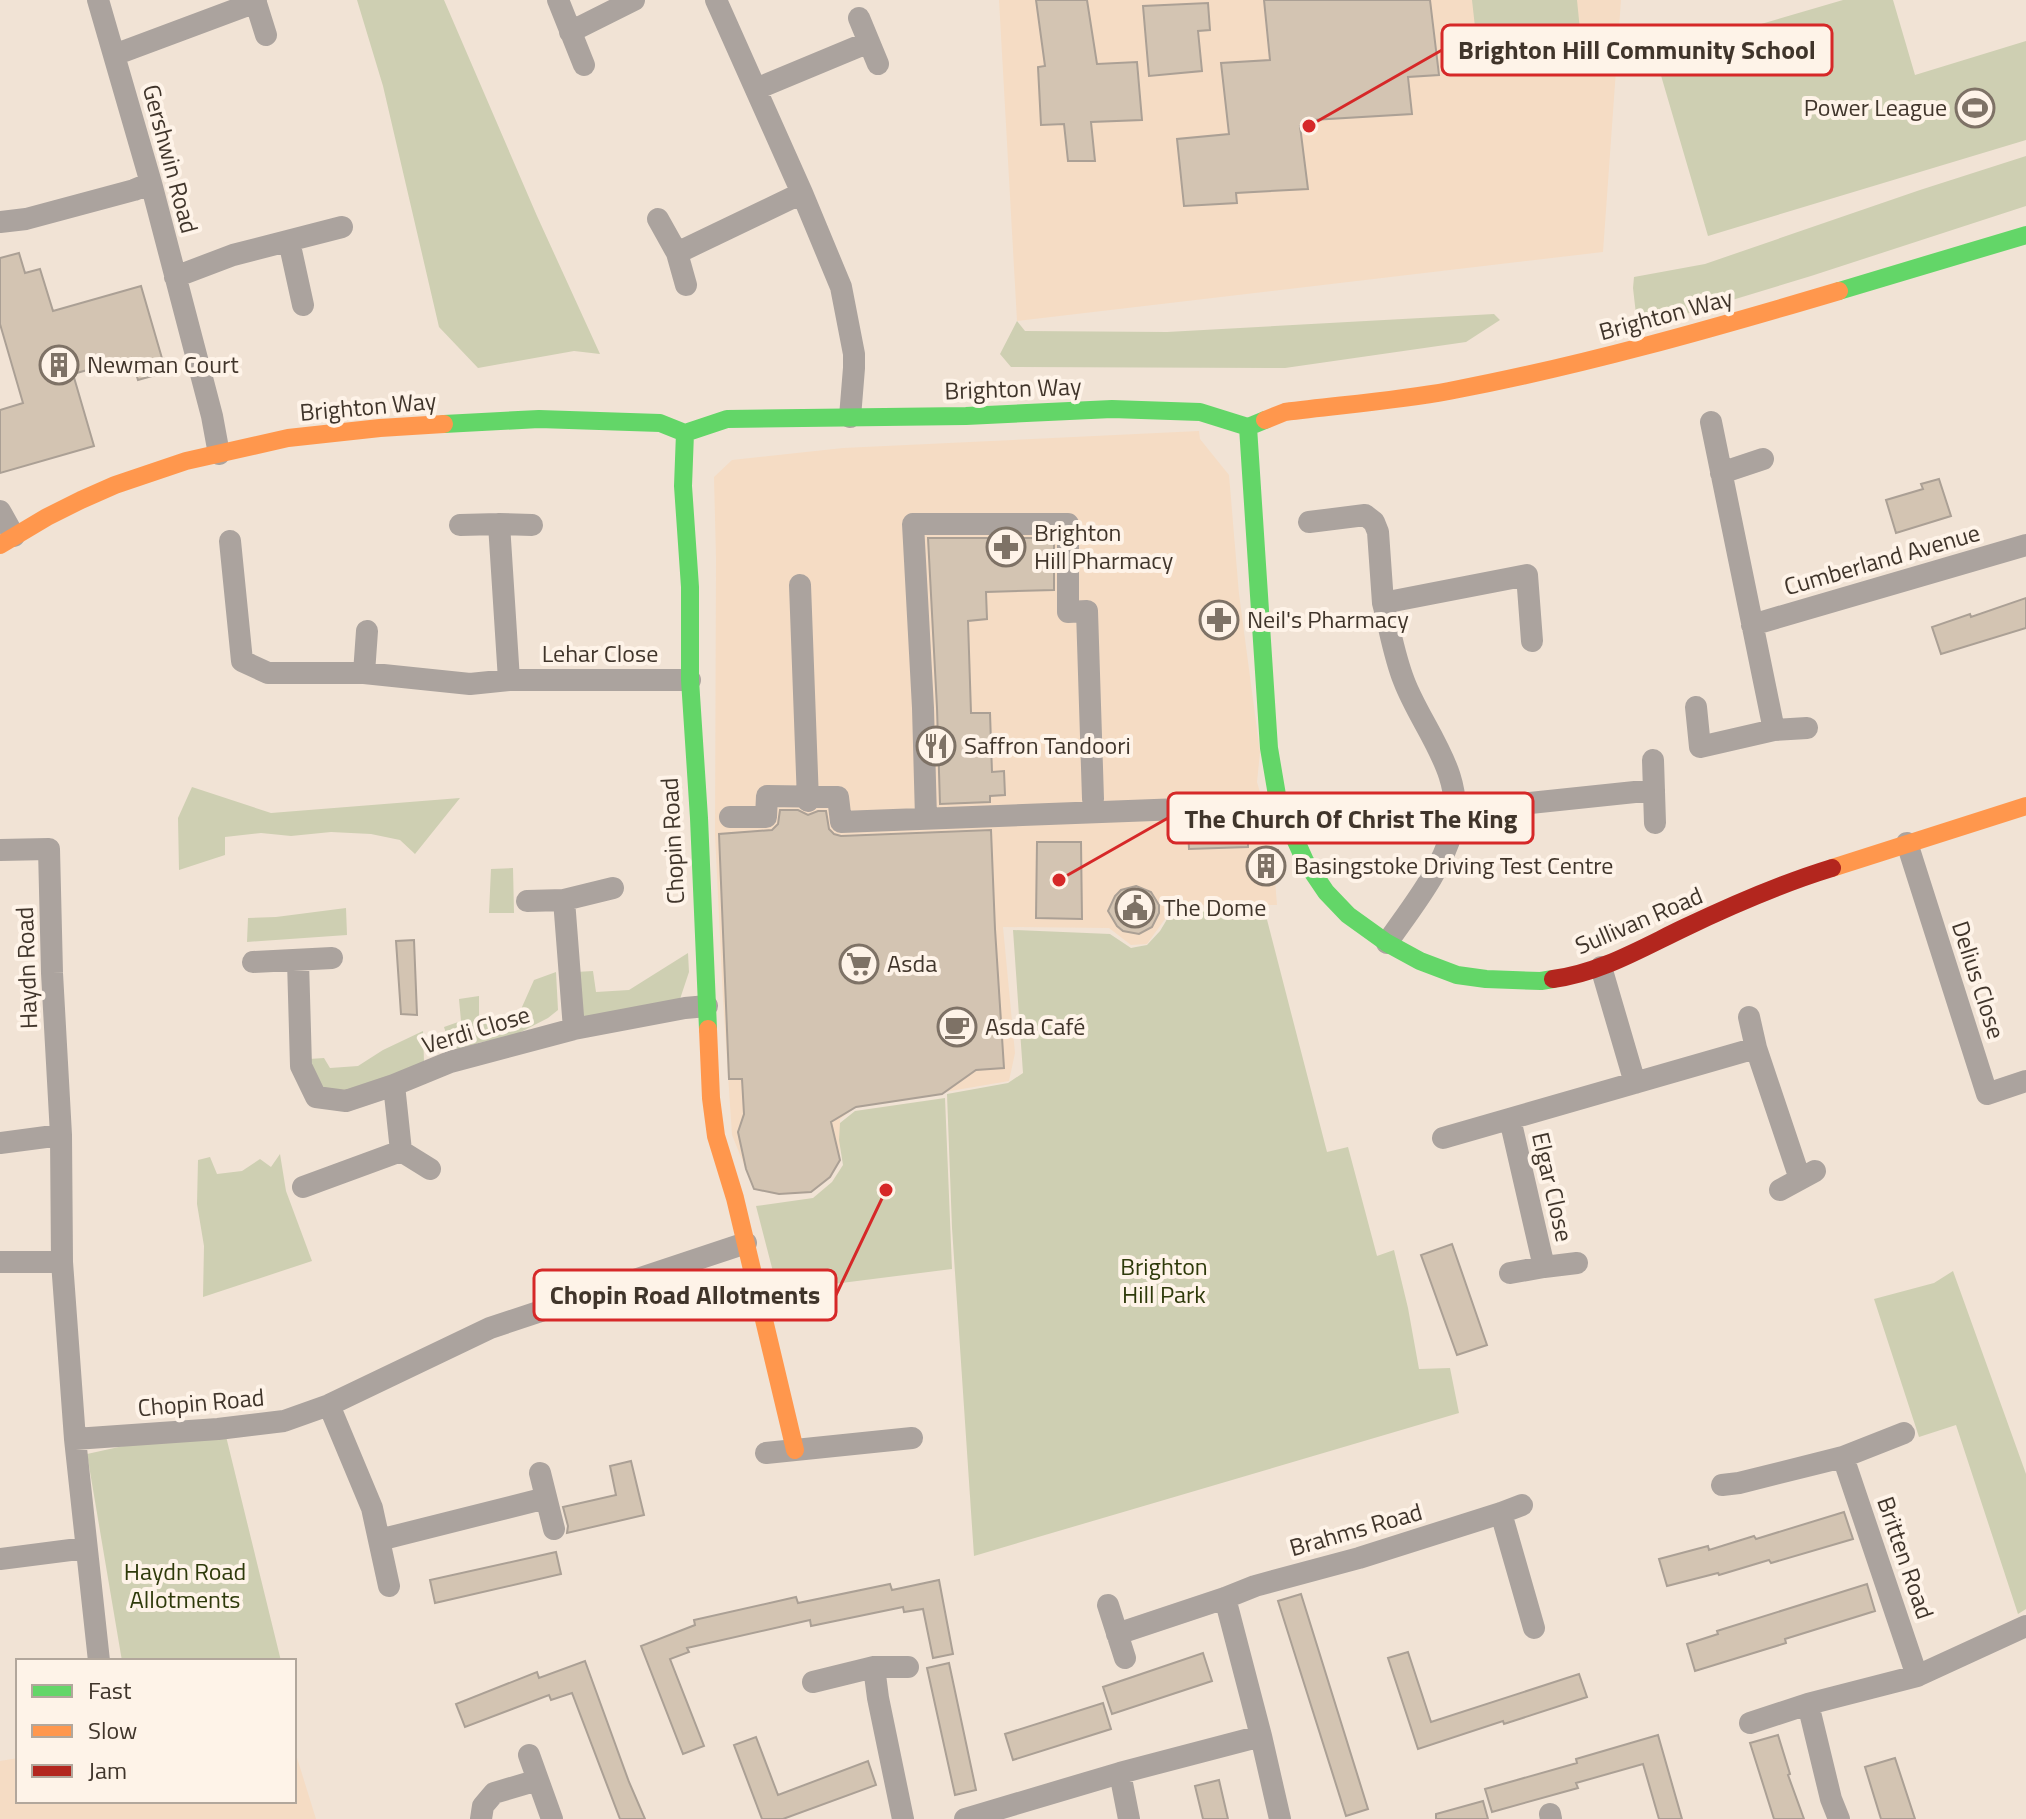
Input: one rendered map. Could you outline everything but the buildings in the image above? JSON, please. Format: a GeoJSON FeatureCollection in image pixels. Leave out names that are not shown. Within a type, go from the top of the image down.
{"type":"FeatureCollection","features":[{"type":"Feature","properties":{"kind":"street","name":"Gershwin Road"},"geometry":{"type":"LineString","coordinates":[[98,0],[151,183],[212,416],[219,454]]}},
{"type":"Feature","properties":{"kind":"street"},"geometry":{"type":"LineString","coordinates":[[558,0],[584,65]]}},
{"type":"Feature","properties":{"kind":"street"},"geometry":{"type":"LineString","coordinates":[[570,32],[634,0]]}},
{"type":"Feature","properties":{"kind":"street"},"geometry":{"type":"LineString","coordinates":[[716,0],[841,287],[854,354],[850,417]]}},
{"type":"Feature","properties":{"kind":"street"},"geometry":{"type":"LineString","coordinates":[[114,55],[255,1],[266,35]]}},
{"type":"Feature","properties":{"kind":"street"},"geometry":{"type":"LineString","coordinates":[[859,18],[878,64]]}},
{"type":"Feature","properties":{"kind":"street"},"geometry":{"type":"LineString","coordinates":[[756,89],[869,42]]}},
{"type":"Feature","properties":{"kind":"street"},"geometry":{"type":"LineString","coordinates":[[0,222],[26,219],[151,183]]}},
{"type":"Feature","properties":{"kind":"street"},"geometry":{"type":"LineString","coordinates":[[677,253],[802,193]]}},
{"type":"Feature","properties":{"kind":"street"},"geometry":{"type":"LineString","coordinates":[[658,219],[677,253],[686,285]]}},
{"type":"Feature","properties":{"kind":"street","name":"Gershwin Road"},"geometry":{"type":"LineString","coordinates":[[175,277],[233,255],[342,227]]}},
{"type":"Feature","properties":{"kind":"street","name":"Brighton Way"},"geometry":{"type":"LineString","coordinates":[[7,540],[115,485],[175,465],[288,438],[365,429],[539,419],[660,423],[685,433],[727,419],[950,417],[1112,409],[1200,412],[1248,427],[1285,412],[1445,392],[1626,351],[1704,331],[2026,235]]}},
{"type":"Feature","properties":{"kind":"street"},"geometry":{"type":"LineString","coordinates":[[289,241],[303,305]]}},
{"type":"Feature","properties":{"kind":"street"},"geometry":{"type":"LineString","coordinates":[[1711,422],[1774,730]]}},
{"type":"Feature","properties":{"kind":"street","name":"Sullivan Road"},"geometry":{"type":"LineString","coordinates":[[1248,427],[1265,702],[1278,801],[1305,861],[1326,892],[1348,915],[1387,943],[1420,961],[1457,975],[1486,979],[1541,981],[1569,977],[1601,967],[1694,923],[1812,874],[2026,806]]}},
{"type":"Feature","properties":{"kind":"street","name":"Chopin Road"},"geometry":{"type":"LineString","coordinates":[[685,433],[683,486],[690,587],[690,680],[711,1098],[716,1136],[746,1243],[795,1450]]}},
{"type":"Feature","properties":{"kind":"street"},"geometry":{"type":"LineString","coordinates":[[1721,473],[1763,459]]}},
{"type":"Feature","properties":{"kind":"street"},"geometry":{"type":"LineString","coordinates":[[0,511],[7,540]]}},
{"type":"Feature","properties":{"kind":"street"},"geometry":{"type":"LineString","coordinates":[[1309,522],[1365,515],[1377,527],[1383,603],[1404,681],[1448,767],[1454,811],[1452,830],[1433,874],[1387,943]]}},
{"type":"Feature","properties":{"kind":"street","name":"Lehar Close"},"geometry":{"type":"LineString","coordinates":[[499,524],[509,680]]}},
{"type":"Feature","properties":{"kind":"street"},"geometry":{"type":"LineString","coordinates":[[926,818],[913,524],[1068,524],[1068,612],[1087,611],[1093,799]]}},
{"type":"Feature","properties":{"kind":"street"},"geometry":{"type":"LineString","coordinates":[[460,525],[532,525]]}},
{"type":"Feature","properties":{"kind":"street","name":"Lehar Close"},"geometry":{"type":"LineString","coordinates":[[230,541],[242,661],[268,673],[364,673],[470,684],[509,680],[690,680]]}},
{"type":"Feature","properties":{"kind":"street","name":"Cumberland Avenue"},"geometry":{"type":"LineString","coordinates":[[1752,625],[2026,545]]}},
{"type":"Feature","properties":{"kind":"street"},"geometry":{"type":"LineString","coordinates":[[1383,603],[1527,575],[1532,641]]}},
{"type":"Feature","properties":{"kind":"street"},"geometry":{"type":"LineString","coordinates":[[800,585],[808,798]]}},
{"type":"Feature","properties":{"kind":"street"},"geometry":{"type":"LineString","coordinates":[[364,673],[367,631]]}},
{"type":"Feature","properties":{"kind":"street"},"geometry":{"type":"LineString","coordinates":[[1696,707],[1700,747],[1774,730],[1807,728]]}},
{"type":"Feature","properties":{"kind":"street"},"geometry":{"type":"LineString","coordinates":[[1653,760],[1655,823]]}},
{"type":"Feature","properties":{"kind":"street"},"geometry":{"type":"LineString","coordinates":[[1454,811],[1654,790]]}},
{"type":"Feature","properties":{"kind":"street"},"geometry":{"type":"LineString","coordinates":[[730,817],[766,817],[767,796],[838,797],[841,822],[1260,806],[1278,801]]}},
{"type":"Feature","properties":{"kind":"street","name":"Delius Close"},"geometry":{"type":"LineString","coordinates":[[1907,843],[1987,1094],[2026,1081]]}},
{"type":"Feature","properties":{"kind":"street","name":"Haydn Road"},"geometry":{"type":"LineString","coordinates":[[0,850],[49,849],[61,1135],[62,1262],[75,1439],[99,1659]]}},
{"type":"Feature","properties":{"kind":"street"},"geometry":{"type":"LineString","coordinates":[[527,901],[564,900],[613,888]]}},
{"type":"Feature","properties":{"kind":"street"},"geometry":{"type":"LineString","coordinates":[[564,900],[574,1029]]}},
{"type":"Feature","properties":{"kind":"street"},"geometry":{"type":"LineString","coordinates":[[253,962],[332,958]]}},
{"type":"Feature","properties":{"kind":"street","name":"Verdi Close"},"geometry":{"type":"LineString","coordinates":[[298,961],[301,1066],[316,1097],[346,1101],[450,1062],[574,1029],[707,1006]]}},
{"type":"Feature","properties":{"kind":"street"},"geometry":{"type":"LineString","coordinates":[[1601,967],[1635,1083]]}},
{"type":"Feature","properties":{"kind":"street"},"geometry":{"type":"LineString","coordinates":[[1749,1017],[1798,1180]]}},
{"type":"Feature","properties":{"kind":"street","name":"Elgar Close"},"geometry":{"type":"LineString","coordinates":[[1443,1138],[1756,1048]]}},
{"type":"Feature","properties":{"kind":"street"},"geometry":{"type":"LineString","coordinates":[[394,1085],[401,1151]]}},
{"type":"Feature","properties":{"kind":"street","name":"Elgar Close"},"geometry":{"type":"LineString","coordinates":[[1510,1119],[1544,1267]]}},
{"type":"Feature","properties":{"kind":"street"},"geometry":{"type":"LineString","coordinates":[[0,1143],[61,1135]]}},
{"type":"Feature","properties":{"kind":"street"},"geometry":{"type":"LineString","coordinates":[[401,1151],[430,1169]]}},
{"type":"Feature","properties":{"kind":"street"},"geometry":{"type":"LineString","coordinates":[[303,1187],[401,1151]]}},
{"type":"Feature","properties":{"kind":"street","name":"Chopin Road"},"geometry":{"type":"LineString","coordinates":[[75,1439],[284,1421],[329,1405],[490,1328],[746,1243]]}},
{"type":"Feature","properties":{"kind":"street"},"geometry":{"type":"LineString","coordinates":[[0,1262],[62,1262]]}},
{"type":"Feature","properties":{"kind":"street","name":"Elgar Close"},"geometry":{"type":"LineString","coordinates":[[1510,1273],[1577,1263]]}},
{"type":"Feature","properties":{"kind":"street"},"geometry":{"type":"LineString","coordinates":[[329,1405],[372,1508],[389,1586]]}},
{"type":"Feature","properties":{"kind":"street"},"geometry":{"type":"LineString","coordinates":[[1722,1485],[1843,1457],[1904,1433]]}},
{"type":"Feature","properties":{"kind":"street"},"geometry":{"type":"LineString","coordinates":[[766,1453],[912,1438]]}},
{"type":"Feature","properties":{"kind":"street","name":"Britten Road"},"geometry":{"type":"LineString","coordinates":[[1843,1457],[1917,1676]]}},
{"type":"Feature","properties":{"kind":"street"},"geometry":{"type":"LineString","coordinates":[[540,1473],[554,1529]]}},
{"type":"Feature","properties":{"kind":"street"},"geometry":{"type":"LineString","coordinates":[[379,1540],[546,1498]]}},
{"type":"Feature","properties":{"kind":"street","name":"Brahms Road"},"geometry":{"type":"LineString","coordinates":[[1117,1634],[1255,1586],[1359,1558],[1512,1509],[1534,1628]]}},
{"type":"Feature","properties":{"kind":"street"},"geometry":{"type":"LineString","coordinates":[[0,1559],[86,1548]]}},
{"type":"Feature","properties":{"kind":"street"},"geometry":{"type":"LineString","coordinates":[[1225,1598],[1280,1819]]}},
{"type":"Feature","properties":{"kind":"street"},"geometry":{"type":"LineString","coordinates":[[1108,1605],[1125,1658]]}},
{"type":"Feature","properties":{"kind":"street"},"geometry":{"type":"LineString","coordinates":[[1750,1723],[1808,1704],[1917,1676],[2026,1626]]}},
{"type":"Feature","properties":{"kind":"street"},"geometry":{"type":"LineString","coordinates":[[874,1667],[903,1819]]}},
{"type":"Feature","properties":{"kind":"street"},"geometry":{"type":"LineString","coordinates":[[813,1682],[874,1667],[908,1667]]}},
{"type":"Feature","properties":{"kind":"street"},"geometry":{"type":"LineString","coordinates":[[1808,1704],[1831,1799],[1839,1819]]}},
{"type":"Feature","properties":{"kind":"street"},"geometry":{"type":"LineString","coordinates":[[965,1819],[1120,1773],[1261,1736]]}},
{"type":"Feature","properties":{"kind":"street"},"geometry":{"type":"LineString","coordinates":[[529,1755],[552,1819]]}},
{"type":"Feature","properties":{"kind":"street"},"geometry":{"type":"LineString","coordinates":[[1120,1773],[1129,1819]]}},
{"type":"Feature","properties":{"kind":"street"},"geometry":{"type":"LineString","coordinates":[[481,1819],[483,1806],[494,1793],[538,1780]]}},
{"type":"Feature","properties":{"kind":"shaded area"},"geometry":{"type":"Polygon","coordinates":[[[999,0],[1621,0],[1603,252],[1017,321],[999,0]]]}},
{"type":"Feature","properties":{"kind":"shaded area"},"geometry":{"type":"Polygon","coordinates":[[[1199,431],[1200,439],[1229,475],[1239,594],[1260,752],[1257,782],[1271,830],[1277,905],[1169,905],[1165,919],[1147,944],[1131,945],[1109,928],[1003,927],[1015,1053],[1009,1081],[856,1107],[840,1119],[840,1160],[831,1177],[812,1192],[779,1193],[754,1189],[732,1135],[723,999],[715,834],[714,477],[732,460],[843,448],[1199,431]]]}},
{"type":"Feature","properties":{"kind":"shaded area"},"geometry":{"type":"Polygon","coordinates":[[[296,1754],[316,1819],[0,1819],[0,1761],[16,1758],[16,1803],[296,1803],[296,1754]]]}},
{"type":"Feature","properties":{"kind":"green space"},"geometry":{"type":"Polygon","coordinates":[[[357,0],[444,0],[600,354],[574,351],[478,368],[439,327],[383,86],[357,0]]]}},
{"type":"Feature","properties":{"kind":"green space"},"geometry":{"type":"Polygon","coordinates":[[[1472,0],[1577,0],[1582,50],[1479,63],[1472,0]]]}},
{"type":"Feature","properties":{"kind":"green space"},"geometry":{"type":"Polygon","coordinates":[[[1843,0],[1893,0],[1915,75],[2026,41],[2026,140],[1708,236],[1655,55],[1843,0]]]}},
{"type":"Feature","properties":{"kind":"green space"},"geometry":{"type":"Polygon","coordinates":[[[2026,156],[2026,206],[1653,324],[1637,323],[1634,277],[1705,264],[2026,156]]]}},
{"type":"Feature","properties":{"kind":"green space"},"geometry":{"type":"Polygon","coordinates":[[[1494,314],[1500,320],[1466,342],[1285,368],[1011,367],[1000,354],[1017,321],[1025,331],[1167,332],[1494,314]]]}},
{"type":"Feature","properties":{"kind":"green space"},"geometry":{"type":"Polygon","coordinates":[[[192,787],[271,813],[460,798],[415,854],[400,840],[371,834],[331,832],[291,836],[261,833],[225,837],[225,855],[179,870],[178,818],[192,787]]]}},
{"type":"Feature","properties":{"kind":"green space"},"geometry":{"type":"Polygon","coordinates":[[[513,868],[514,913],[489,913],[491,869],[513,868]]]}},
{"type":"Feature","properties":{"kind":"green space","name":"Brighton Hill Park"},"geometry":{"type":"Polygon","coordinates":[[[1171,907],[1194,912],[1264,908],[1327,1152],[1348,1147],[1377,1256],[1394,1250],[1419,1369],[1450,1368],[1459,1413],[974,1556],[952,1228],[947,1094],[1008,1083],[1023,1073],[1013,930],[1110,934],[1131,948],[1147,945],[1160,931],[1171,907]]]}},
{"type":"Feature","properties":{"kind":"green space"},"geometry":{"type":"Polygon","coordinates":[[[346,908],[347,935],[247,942],[248,918],[346,908]]]}},
{"type":"Feature","properties":{"kind":"green space"},"geometry":{"type":"Polygon","coordinates":[[[688,953],[689,972],[679,1002],[574,1023],[576,972],[593,971],[596,992],[629,990],[688,953]]]}},
{"type":"Feature","properties":{"kind":"green space"},"geometry":{"type":"Polygon","coordinates":[[[556,972],[558,1010],[548,1018],[513,1036],[478,1043],[462,1052],[449,1043],[444,1027],[461,1021],[459,999],[479,996],[479,1019],[496,1030],[518,1016],[534,980],[556,972]]]}},
{"type":"Feature","properties":{"kind":"green space"},"geometry":{"type":"Polygon","coordinates":[[[423,1031],[424,1062],[361,1088],[326,1092],[311,1070],[309,1059],[324,1058],[330,1068],[358,1066],[423,1031]]]}},
{"type":"Feature","properties":{"kind":"green space"},"geometry":{"type":"Polygon","coordinates":[[[945,1098],[952,1269],[778,1291],[756,1206],[813,1198],[832,1182],[843,1165],[840,1123],[855,1111],[945,1098]]]}},
{"type":"Feature","properties":{"kind":"green space"},"geometry":{"type":"Polygon","coordinates":[[[280,1154],[286,1191],[312,1261],[203,1297],[204,1246],[197,1204],[198,1160],[210,1157],[217,1174],[242,1171],[260,1159],[271,1167],[280,1154]]]}},
{"type":"Feature","properties":{"kind":"green space"},"geometry":{"type":"Polygon","coordinates":[[[1953,1271],[2026,1474],[2026,1609],[2018,1614],[1956,1425],[1919,1437],[1874,1299],[1934,1283],[1953,1271]]]}},
{"type":"Feature","properties":{"kind":"green space","name":"Haydn Road Allotments"},"geometry":{"type":"Polygon","coordinates":[[[223,1424],[281,1659],[122,1659],[87,1454],[223,1424]]]}},
{"type":"Feature","properties":{"kind":"traffic: fast"},"geometry":{"type":"LineString","coordinates":[[1839,291],[2026,235]]}},
{"type":"Feature","properties":{"kind":"traffic: fast"},"geometry":{"type":"LineString","coordinates":[[444,424],[539,419],[660,423],[685,433],[727,419],[966,416],[1112,409],[1200,412],[1248,427],[1265,420]]}},
{"type":"Feature","properties":{"kind":"traffic: fast"},"geometry":{"type":"LineString","coordinates":[[1248,427],[1269,748],[1278,801],[1305,861],[1326,892],[1348,915],[1387,943],[1420,961],[1457,975],[1486,979],[1553,979]]}},
{"type":"Feature","properties":{"kind":"traffic: fast"},"geometry":{"type":"LineString","coordinates":[[685,433],[683,486],[690,587],[690,680],[708,1029]]}},
{"type":"Feature","properties":{"kind":"traffic: slow"},"geometry":{"type":"LineString","coordinates":[[1265,420],[1285,412],[1429,394],[1548,370],[1694,333],[1839,291]]}},
{"type":"Feature","properties":{"kind":"traffic: slow"},"geometry":{"type":"LineString","coordinates":[[0,545],[81,500],[186,461],[288,438],[444,424]]}},
{"type":"Feature","properties":{"kind":"traffic: slow"},"geometry":{"type":"LineString","coordinates":[[1832,868],[2026,806]]}},
{"type":"Feature","properties":{"kind":"traffic: slow"},"geometry":{"type":"LineString","coordinates":[[708,1029],[716,1136],[735,1198],[795,1450]]}},
{"type":"Feature","properties":{"kind":"traffic: jam"},"geometry":{"type":"LineString","coordinates":[[1553,979],[1604,966],[1738,903],[1832,868]]}},
{"type":"Feature","properties":{"kind":"place","name":"Power League"},"geometry":{"type":"Point","coordinates":[1975,108]}},
{"type":"Feature","properties":{"kind":"place","name":"Brighton Hill Community School"},"geometry":{"type":"Point","coordinates":[1309,126]}},
{"type":"Feature","properties":{"kind":"place","name":"Newman Court"},"geometry":{"type":"Point","coordinates":[59,365]}},
{"type":"Feature","properties":{"kind":"place","name":"Brighton Hill Pharmacy"},"geometry":{"type":"Point","coordinates":[1006,547]}},
{"type":"Feature","properties":{"kind":"place","name":"Neil's Pharmacy"},"geometry":{"type":"Point","coordinates":[1219,620]}},
{"type":"Feature","properties":{"kind":"place","name":"Saffron Tandoori"},"geometry":{"type":"Point","coordinates":[936,746]}},
{"type":"Feature","properties":{"kind":"place","name":"Basingstoke Driving Test Centre"},"geometry":{"type":"Point","coordinates":[1266,866]}},
{"type":"Feature","properties":{"kind":"place","name":"The Church Of Christ The King"},"geometry":{"type":"Point","coordinates":[1059,880]}},
{"type":"Feature","properties":{"kind":"place","name":"The Dome"},"geometry":{"type":"Point","coordinates":[1135,908]}},
{"type":"Feature","properties":{"kind":"place","name":"Asda"},"geometry":{"type":"Point","coordinates":[859,964]}},
{"type":"Feature","properties":{"kind":"place","name":"Asda Café"},"geometry":{"type":"Point","coordinates":[957,1027]}},
{"type":"Feature","properties":{"kind":"place","name":"Chopin Road Allotments"},"geometry":{"type":"Point","coordinates":[886,1190]}}]}
